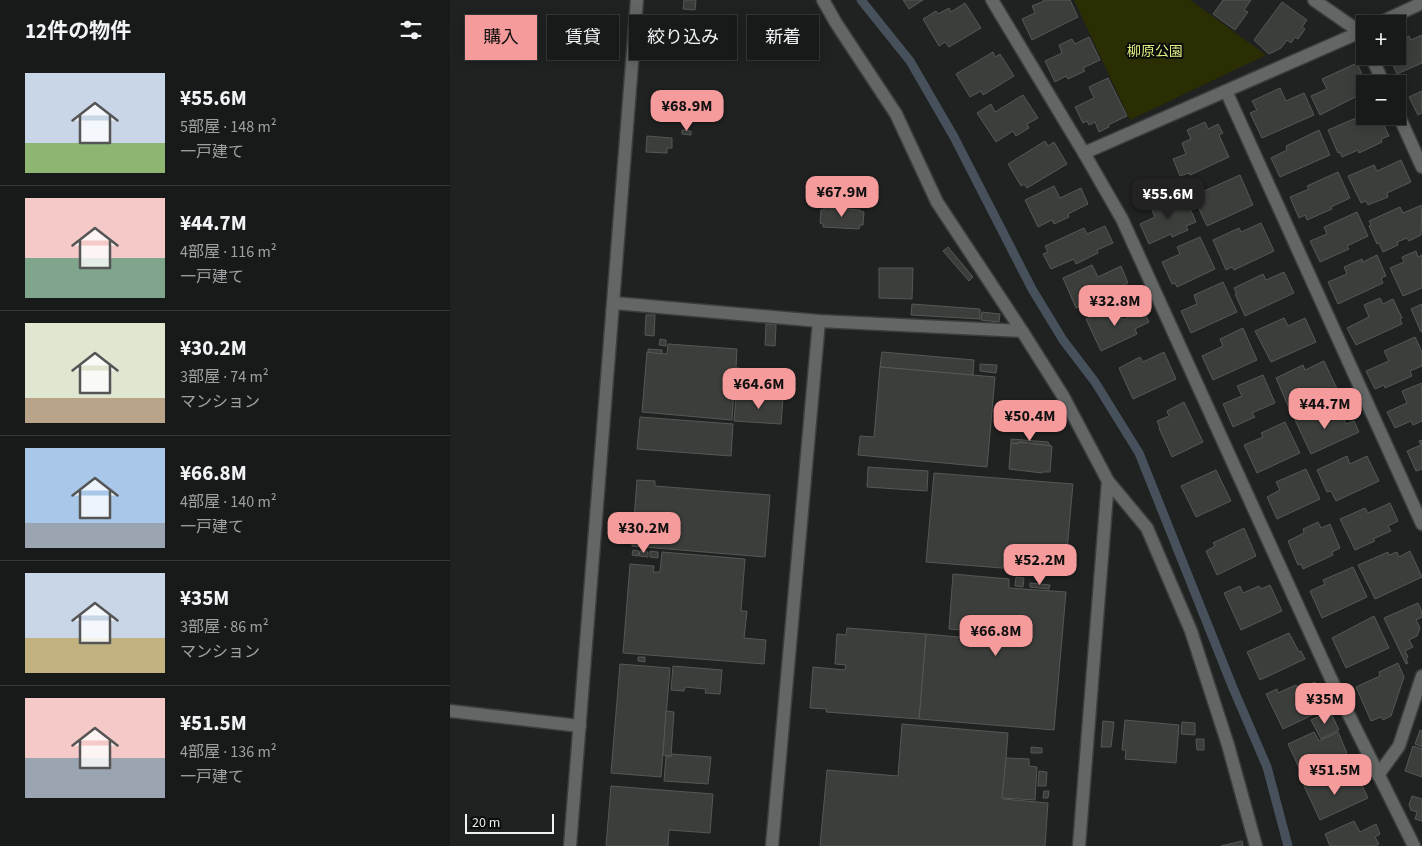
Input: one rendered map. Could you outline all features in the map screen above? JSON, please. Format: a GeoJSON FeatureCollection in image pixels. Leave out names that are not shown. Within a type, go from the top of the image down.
{"type":"FeatureCollection","features":[{"type":"Feature","properties":{"kind":"street"},"geometry":{"type":"LineString","coordinates":[[570,846],[638,0]]}},
{"type":"Feature","properties":{"kind":"street"},"geometry":{"type":"LineString","coordinates":[[824,0],[836,23],[896,114],[937,202],[1063,396],[1108,481],[1147,528],[1191,631],[1228,745],[1256,846]]}},
{"type":"Feature","properties":{"kind":"street"},"geometry":{"type":"LineString","coordinates":[[992,0],[1122,219],[1332,681],[1414,846]]}},
{"type":"Feature","properties":{"kind":"street"},"geometry":{"type":"LineString","coordinates":[[1314,0],[1356,30]]}},
{"type":"Feature","properties":{"kind":"street"},"geometry":{"type":"LineString","coordinates":[[1396,15],[1422,3]]}},
{"type":"Feature","properties":{"kind":"street"},"geometry":{"type":"LineString","coordinates":[[1084,153],[1226,91],[1356,38]]}},
{"type":"Feature","properties":{"kind":"street"},"geometry":{"type":"LineString","coordinates":[[1226,91],[1422,524]]}},
{"type":"Feature","properties":{"kind":"street"},"geometry":{"type":"LineString","coordinates":[[1403,125],[1422,167]]}},
{"type":"Feature","properties":{"kind":"street"},"geometry":{"type":"LineString","coordinates":[[614,303],[819,320],[1022,331]]}},
{"type":"Feature","properties":{"kind":"street"},"geometry":{"type":"LineString","coordinates":[[772,846],[819,320]]}},
{"type":"Feature","properties":{"kind":"street"},"geometry":{"type":"LineString","coordinates":[[1079,846],[1108,481]]}},
{"type":"Feature","properties":{"kind":"street"},"geometry":{"type":"LineString","coordinates":[[1378,775],[1399,746],[1422,676]]}},
{"type":"Feature","properties":{"kind":"street"},"geometry":{"type":"LineString","coordinates":[[450,711],[580,726]]}},
{"type":"Feature","properties":{"kind":"green space","name":"柳原公園"},"geometry":{"type":"Polygon","coordinates":[[[1074,0],[1190,0],[1266,55],[1130,120],[1074,0]]]}},
{"type":"Feature","properties":{"kind":"building"},"geometry":{"type":"Polygon","coordinates":[[[684,0],[696,0],[695,10],[683,9],[684,0]]]}},
{"type":"Feature","properties":{"kind":"building"},"geometry":{"type":"Polygon","coordinates":[[[903,0],[923,0],[909,9],[903,0]]]}},
{"type":"Feature","properties":{"kind":"building"},"geometry":{"type":"Polygon","coordinates":[[[1043,0],[1070,0],[1078,17],[1032,40],[1022,19],[1035,13],[1032,6],[1043,0]]]}},
{"type":"Feature","properties":{"kind":"building"},"geometry":{"type":"Polygon","coordinates":[[[1223,0],[1251,0],[1244,10],[1248,12],[1235,30],[1213,14],[1223,0]]]}},
{"type":"Feature","properties":{"kind":"building"},"geometry":{"type":"Polygon","coordinates":[[[1282,2],[1307,20],[1302,27],[1305,29],[1298,39],[1295,37],[1291,43],[1287,40],[1281,48],[1269,54],[1254,40],[1282,2]]]}},
{"type":"Feature","properties":{"kind":"building"},"geometry":{"type":"Polygon","coordinates":[[[965,3],[981,28],[949,47],[945,42],[939,46],[923,19],[936,11],[938,14],[949,8],[951,12],[965,3]]]}},
{"type":"Feature","properties":{"kind":"building"},"geometry":{"type":"Polygon","coordinates":[[[1422,35],[1422,63],[1397,74],[1393,65],[1406,65],[1406,37],[1409,36],[1411,40],[1422,35]]]}},
{"type":"Feature","properties":{"kind":"building"},"geometry":{"type":"Polygon","coordinates":[[[1089,37],[1100,60],[1083,68],[1085,71],[1068,79],[1066,76],[1055,82],[1045,61],[1062,53],[1059,45],[1072,39],[1075,44],[1089,37]]]}},
{"type":"Feature","properties":{"kind":"building"},"geometry":{"type":"Polygon","coordinates":[[[993,52],[995,57],[1000,54],[1014,76],[983,95],[981,91],[970,97],[956,74],[993,52]]]}},
{"type":"Feature","properties":{"kind":"building"},"geometry":{"type":"Polygon","coordinates":[[[1356,63],[1362,75],[1356,75],[1356,97],[1320,115],[1311,96],[1327,89],[1322,79],[1356,63]]]}},
{"type":"Feature","properties":{"kind":"building"},"geometry":{"type":"Polygon","coordinates":[[[1108,78],[1127,116],[1108,125],[1109,127],[1099,132],[1095,122],[1089,125],[1087,121],[1083,123],[1075,107],[1094,98],[1089,87],[1108,78]]]}},
{"type":"Feature","properties":{"kind":"building"},"geometry":{"type":"Polygon","coordinates":[[[1280,88],[1286,101],[1304,93],[1314,115],[1262,138],[1250,113],[1257,110],[1252,101],[1280,88]]]}},
{"type":"Feature","properties":{"kind":"building"},"geometry":{"type":"Polygon","coordinates":[[[1422,91],[1422,113],[1418,115],[1409,97],[1422,91]]]}},
{"type":"Feature","properties":{"kind":"building"},"geometry":{"type":"Polygon","coordinates":[[[1023,95],[1038,118],[1027,124],[1029,128],[1016,136],[1013,131],[996,142],[977,113],[991,104],[995,112],[1023,95]]]}},
{"type":"Feature","properties":{"kind":"building"},"geometry":{"type":"Polygon","coordinates":[[[1356,118],[1356,125],[1384,125],[1389,136],[1381,139],[1382,142],[1359,153],[1358,150],[1342,157],[1340,152],[1338,153],[1328,130],[1356,118]]]}},
{"type":"Feature","properties":{"kind":"building"},"geometry":{"type":"Polygon","coordinates":[[[1205,122],[1208,129],[1218,124],[1223,133],[1219,135],[1229,157],[1190,175],[1189,173],[1180,176],[1173,159],[1186,154],[1182,143],[1191,139],[1187,130],[1205,122]]]}},
{"type":"Feature","properties":{"kind":"building"},"geometry":{"type":"Polygon","coordinates":[[[682,130],[691,131],[691,135],[682,134],[682,130]]]}},
{"type":"Feature","properties":{"kind":"building"},"geometry":{"type":"Polygon","coordinates":[[[1319,130],[1330,155],[1280,177],[1271,158],[1287,150],[1286,146],[1319,130]]]}},
{"type":"Feature","properties":{"kind":"building"},"geometry":{"type":"Polygon","coordinates":[[[647,136],[672,138],[672,148],[667,148],[667,153],[646,152],[647,136]]]}},
{"type":"Feature","properties":{"kind":"building"},"geometry":{"type":"Polygon","coordinates":[[[1045,141],[1048,146],[1054,142],[1067,164],[1027,188],[1024,184],[1021,186],[1008,164],[1045,141]]]}},
{"type":"Feature","properties":{"kind":"building"},"geometry":{"type":"Polygon","coordinates":[[[1401,160],[1411,182],[1387,193],[1388,197],[1368,205],[1366,201],[1361,203],[1348,176],[1374,165],[1377,171],[1401,160]]]}},
{"type":"Feature","properties":{"kind":"building"},"geometry":{"type":"Polygon","coordinates":[[[1338,172],[1350,198],[1331,207],[1332,209],[1307,220],[1305,215],[1299,218],[1290,197],[1309,189],[1307,186],[1338,172]]]}},
{"type":"Feature","properties":{"kind":"building"},"geometry":{"type":"Polygon","coordinates":[[[1240,175],[1253,205],[1207,226],[1193,196],[1240,175]]]}},
{"type":"Feature","properties":{"kind":"building"},"geometry":{"type":"Polygon","coordinates":[[[1054,186],[1060,198],[1081,188],[1088,204],[1068,214],[1069,217],[1054,224],[1052,220],[1038,227],[1025,200],[1054,186]]]}},
{"type":"Feature","properties":{"kind":"building"},"geometry":{"type":"Polygon","coordinates":[[[1178,196],[1183,206],[1188,204],[1196,222],[1186,226],[1188,230],[1172,237],[1171,234],[1149,244],[1140,224],[1155,217],[1151,208],[1178,196]]]}},
{"type":"Feature","properties":{"kind":"building"},"geometry":{"type":"Polygon","coordinates":[[[1422,205],[1421,235],[1409,241],[1407,238],[1397,242],[1398,245],[1383,252],[1379,243],[1377,244],[1369,226],[1371,225],[1369,221],[1400,207],[1403,213],[1422,205]]]}},
{"type":"Feature","properties":{"kind":"building"},"geometry":{"type":"Polygon","coordinates":[[[824,207],[860,210],[864,212],[863,225],[860,225],[859,229],[823,227],[823,224],[820,223],[821,210],[824,210],[824,207]]]}},
{"type":"Feature","properties":{"kind":"building"},"geometry":{"type":"Polygon","coordinates":[[[1357,212],[1368,236],[1347,246],[1349,249],[1320,262],[1310,241],[1327,234],[1324,227],[1357,212]]]}},
{"type":"Feature","properties":{"kind":"building"},"geometry":{"type":"Polygon","coordinates":[[[1261,223],[1274,251],[1234,270],[1232,267],[1226,270],[1213,240],[1239,228],[1241,232],[1261,223]]]}},
{"type":"Feature","properties":{"kind":"building"},"geometry":{"type":"Polygon","coordinates":[[[1105,226],[1113,243],[1097,250],[1098,253],[1076,264],[1074,259],[1051,269],[1043,254],[1048,252],[1045,246],[1084,228],[1087,234],[1105,226]]]}},
{"type":"Feature","properties":{"kind":"building"},"geometry":{"type":"Polygon","coordinates":[[[1200,237],[1215,269],[1177,287],[1175,283],[1172,284],[1162,262],[1180,254],[1177,247],[1200,237]]]}},
{"type":"Feature","properties":{"kind":"building"},"geometry":{"type":"Polygon","coordinates":[[[948,247],[973,277],[969,281],[943,251],[948,247]]]}},
{"type":"Feature","properties":{"kind":"building"},"geometry":{"type":"Polygon","coordinates":[[[1416,251],[1418,257],[1422,255],[1422,288],[1403,296],[1390,268],[1404,262],[1402,257],[1416,251]]]}},
{"type":"Feature","properties":{"kind":"building"},"geometry":{"type":"Polygon","coordinates":[[[1377,255],[1386,276],[1381,278],[1383,283],[1338,304],[1328,282],[1347,274],[1344,267],[1362,259],[1363,262],[1377,255]]]}},
{"type":"Feature","properties":{"kind":"building"},"geometry":{"type":"Polygon","coordinates":[[[1092,265],[1098,277],[1121,266],[1128,283],[1098,297],[1100,301],[1083,309],[1081,306],[1076,308],[1063,278],[1092,265]]]}},
{"type":"Feature","properties":{"kind":"building"},"geometry":{"type":"Polygon","coordinates":[[[879,268],[913,268],[912,299],[879,298],[879,268]]]}},
{"type":"Feature","properties":{"kind":"building"},"geometry":{"type":"Polygon","coordinates":[[[1284,272],[1294,293],[1245,316],[1234,288],[1263,274],[1266,280],[1284,272]]]}},
{"type":"Feature","properties":{"kind":"building"},"geometry":{"type":"Polygon","coordinates":[[[1223,282],[1237,312],[1191,333],[1181,311],[1197,304],[1194,295],[1223,282]]]}},
{"type":"Feature","properties":{"kind":"building"},"geometry":{"type":"Polygon","coordinates":[[[1380,298],[1383,304],[1393,299],[1402,318],[1400,319],[1402,324],[1356,345],[1347,328],[1369,317],[1364,305],[1380,298]]]}},
{"type":"Feature","properties":{"kind":"building"},"geometry":{"type":"Polygon","coordinates":[[[912,304],[980,309],[980,319],[911,315],[912,304]]]}},
{"type":"Feature","properties":{"kind":"building"},"geometry":{"type":"Polygon","coordinates":[[[1422,304],[1422,332],[1421,332],[1411,309],[1422,304]]]}},
{"type":"Feature","properties":{"kind":"building"},"geometry":{"type":"Polygon","coordinates":[[[1116,305],[1123,320],[1143,310],[1149,322],[1135,329],[1137,334],[1101,351],[1086,319],[1116,305]]]}},
{"type":"Feature","properties":{"kind":"building"},"geometry":{"type":"Polygon","coordinates":[[[982,312],[1000,314],[999,322],[981,320],[982,312]]]}},
{"type":"Feature","properties":{"kind":"building"},"geometry":{"type":"Polygon","coordinates":[[[646,315],[655,315],[654,336],[645,335],[646,315]]]}},
{"type":"Feature","properties":{"kind":"building"},"geometry":{"type":"Polygon","coordinates":[[[1284,318],[1288,326],[1305,318],[1316,342],[1271,362],[1255,331],[1284,318]]]}},
{"type":"Feature","properties":{"kind":"building"},"geometry":{"type":"Polygon","coordinates":[[[766,324],[776,325],[775,346],[765,345],[766,324]]]}},
{"type":"Feature","properties":{"kind":"building"},"geometry":{"type":"Polygon","coordinates":[[[1243,328],[1257,360],[1213,380],[1202,356],[1223,346],[1220,339],[1243,328]]]}},
{"type":"Feature","properties":{"kind":"building"},"geometry":{"type":"Polygon","coordinates":[[[1415,337],[1422,352],[1422,366],[1410,371],[1412,376],[1385,388],[1384,385],[1375,389],[1366,371],[1389,361],[1384,351],[1415,337]]]}},
{"type":"Feature","properties":{"kind":"building"},"geometry":{"type":"Polygon","coordinates":[[[660,339],[666,340],[666,346],[659,345],[660,339]]]}},
{"type":"Feature","properties":{"kind":"building"},"geometry":{"type":"Polygon","coordinates":[[[668,344],[737,349],[736,368],[740,368],[738,392],[734,391],[732,420],[642,412],[647,352],[667,354],[668,344]]]}},
{"type":"Feature","properties":{"kind":"building"},"geometry":{"type":"Polygon","coordinates":[[[648,349],[662,350],[662,354],[648,352],[648,349]]]}},
{"type":"Feature","properties":{"kind":"building"},"geometry":{"type":"Polygon","coordinates":[[[882,352],[974,360],[973,375],[880,367],[882,352]]]}},
{"type":"Feature","properties":{"kind":"building"},"geometry":{"type":"Polygon","coordinates":[[[1164,352],[1176,379],[1133,399],[1119,368],[1140,357],[1143,362],[1164,352]]]}},
{"type":"Feature","properties":{"kind":"building"},"geometry":{"type":"Polygon","coordinates":[[[1324,361],[1338,391],[1301,408],[1299,403],[1289,408],[1276,378],[1303,365],[1305,370],[1324,361]]]}},
{"type":"Feature","properties":{"kind":"building"},"geometry":{"type":"Polygon","coordinates":[[[980,364],[997,365],[996,373],[980,371],[980,364]]]}},
{"type":"Feature","properties":{"kind":"building"},"geometry":{"type":"Polygon","coordinates":[[[880,367],[995,377],[987,467],[858,455],[860,436],[874,437],[880,367]]]}},
{"type":"Feature","properties":{"kind":"building"},"geometry":{"type":"Polygon","coordinates":[[[1263,375],[1275,403],[1252,413],[1255,417],[1233,427],[1223,404],[1242,396],[1237,386],[1263,375]]]}},
{"type":"Feature","properties":{"kind":"building"},"geometry":{"type":"Polygon","coordinates":[[[1422,383],[1422,421],[1413,425],[1411,421],[1395,428],[1387,412],[1407,403],[1402,391],[1422,383]]]}},
{"type":"Feature","properties":{"kind":"building"},"geometry":{"type":"Polygon","coordinates":[[[736,397],[783,399],[781,424],[734,421],[736,397]]]}},
{"type":"Feature","properties":{"kind":"building"},"geometry":{"type":"Polygon","coordinates":[[[1184,402],[1203,442],[1172,457],[1157,421],[1169,416],[1167,411],[1184,402]]]}},
{"type":"Feature","properties":{"kind":"building"},"geometry":{"type":"Polygon","coordinates":[[[1329,410],[1331,414],[1340,410],[1346,424],[1354,421],[1359,432],[1311,454],[1295,420],[1314,412],[1316,415],[1329,410]]]}},
{"type":"Feature","properties":{"kind":"building"},"geometry":{"type":"Polygon","coordinates":[[[640,417],[733,424],[731,456],[637,449],[640,417]]]}},
{"type":"Feature","properties":{"kind":"building"},"geometry":{"type":"Polygon","coordinates":[[[1285,422],[1300,453],[1257,473],[1244,445],[1263,437],[1261,433],[1285,422]]]}},
{"type":"Feature","properties":{"kind":"building"},"geometry":{"type":"Polygon","coordinates":[[[1011,439],[1048,442],[1050,446],[1018,442],[1018,444],[1011,443],[1011,439]]]}},
{"type":"Feature","properties":{"kind":"building"},"geometry":{"type":"Polygon","coordinates":[[[1422,440],[1422,469],[1416,471],[1407,451],[1421,445],[1419,441],[1422,440]]]}},
{"type":"Feature","properties":{"kind":"building"},"geometry":{"type":"Polygon","coordinates":[[[1018,442],[1052,446],[1050,472],[1042,473],[1009,469],[1011,443],[1018,444],[1018,442]]]}},
{"type":"Feature","properties":{"kind":"building"},"geometry":{"type":"Polygon","coordinates":[[[1347,456],[1350,464],[1367,456],[1379,481],[1336,501],[1331,491],[1327,492],[1317,470],[1347,456]]]}},
{"type":"Feature","properties":{"kind":"building"},"geometry":{"type":"Polygon","coordinates":[[[868,467],[928,471],[927,491],[867,487],[868,467]]]}},
{"type":"Feature","properties":{"kind":"building"},"geometry":{"type":"Polygon","coordinates":[[[1306,469],[1320,499],[1277,519],[1267,497],[1280,490],[1276,482],[1306,469]]]}},
{"type":"Feature","properties":{"kind":"building"},"geometry":{"type":"Polygon","coordinates":[[[1216,470],[1231,501],[1196,517],[1181,486],[1216,470]]]}},
{"type":"Feature","properties":{"kind":"building"},"geometry":{"type":"Polygon","coordinates":[[[934,473],[1073,484],[1065,573],[926,562],[934,473]]]}},
{"type":"Feature","properties":{"kind":"building"},"geometry":{"type":"Polygon","coordinates":[[[637,480],[655,481],[655,486],[770,495],[765,557],[632,546],[637,480]]]}},
{"type":"Feature","properties":{"kind":"building"},"geometry":{"type":"Polygon","coordinates":[[[1390,503],[1398,521],[1388,526],[1391,531],[1355,550],[1340,519],[1365,508],[1368,513],[1390,503]]]}},
{"type":"Feature","properties":{"kind":"building"},"geometry":{"type":"Polygon","coordinates":[[[1318,522],[1321,528],[1330,524],[1340,548],[1332,552],[1333,555],[1303,569],[1301,564],[1298,565],[1288,541],[1304,533],[1303,529],[1318,522]]]}},
{"type":"Feature","properties":{"kind":"building"},"geometry":{"type":"Polygon","coordinates":[[[1244,528],[1256,556],[1217,575],[1206,551],[1215,546],[1213,543],[1244,528]]]}},
{"type":"Feature","properties":{"kind":"building"},"geometry":{"type":"Polygon","coordinates":[[[633,550],[639,551],[638,556],[632,555],[633,550]]]}},
{"type":"Feature","properties":{"kind":"building"},"geometry":{"type":"Polygon","coordinates":[[[640,551],[648,552],[648,557],[639,556],[640,551]]]}},
{"type":"Feature","properties":{"kind":"building"},"geometry":{"type":"Polygon","coordinates":[[[650,551],[658,552],[658,558],[650,557],[650,551]]]}},
{"type":"Feature","properties":{"kind":"building"},"geometry":{"type":"Polygon","coordinates":[[[1410,551],[1422,577],[1375,599],[1358,565],[1388,552],[1389,555],[1397,552],[1399,557],[1410,551]]]}},
{"type":"Feature","properties":{"kind":"building"},"geometry":{"type":"Polygon","coordinates":[[[662,552],[745,559],[741,611],[747,611],[744,638],[766,640],[764,664],[623,653],[630,564],[654,566],[653,572],[660,572],[662,552]]]}},
{"type":"Feature","properties":{"kind":"building"},"geometry":{"type":"Polygon","coordinates":[[[1353,567],[1367,597],[1322,618],[1310,591],[1325,584],[1323,580],[1353,567]]]}},
{"type":"Feature","properties":{"kind":"building"},"geometry":{"type":"Polygon","coordinates":[[[953,574],[1009,579],[1009,588],[1066,592],[1054,730],[919,719],[926,634],[1001,641],[1002,633],[949,629],[953,574]]]}},
{"type":"Feature","properties":{"kind":"building"},"geometry":{"type":"Polygon","coordinates":[[[1016,577],[1024,578],[1023,587],[1015,586],[1016,577]]]}},
{"type":"Feature","properties":{"kind":"building"},"geometry":{"type":"Polygon","coordinates":[[[1030,583],[1050,585],[1049,589],[1030,587],[1030,583]]]}},
{"type":"Feature","properties":{"kind":"building"},"geometry":{"type":"Polygon","coordinates":[[[1270,585],[1282,611],[1241,630],[1224,593],[1240,586],[1243,593],[1259,586],[1261,589],[1270,585]]]}},
{"type":"Feature","properties":{"kind":"building"},"geometry":{"type":"Polygon","coordinates":[[[1418,603],[1422,617],[1416,620],[1420,628],[1417,636],[1409,640],[1413,647],[1405,651],[1408,657],[1406,659],[1408,663],[1406,664],[1384,618],[1418,603]]]}},
{"type":"Feature","properties":{"kind":"building"},"geometry":{"type":"Polygon","coordinates":[[[1374,616],[1389,648],[1346,668],[1332,638],[1374,616]]]}},
{"type":"Feature","properties":{"kind":"building"},"geometry":{"type":"Polygon","coordinates":[[[847,628],[926,634],[919,719],[826,712],[827,709],[810,708],[813,667],[845,670],[846,665],[835,664],[837,634],[846,635],[847,628]]]}},
{"type":"Feature","properties":{"kind":"building"},"geometry":{"type":"Polygon","coordinates":[[[1289,633],[1305,659],[1260,680],[1247,652],[1289,633]]]}},
{"type":"Feature","properties":{"kind":"building"},"geometry":{"type":"Polygon","coordinates":[[[638,657],[645,657],[645,662],[638,661],[638,657]]]}},
{"type":"Feature","properties":{"kind":"building"},"geometry":{"type":"Polygon","coordinates":[[[1398,663],[1404,677],[1391,716],[1383,720],[1381,717],[1371,721],[1356,687],[1380,676],[1379,672],[1398,663]]]}},
{"type":"Feature","properties":{"kind":"building"},"geometry":{"type":"Polygon","coordinates":[[[620,664],[670,668],[661,777],[611,773],[620,664]]]}},
{"type":"Feature","properties":{"kind":"building"},"geometry":{"type":"Polygon","coordinates":[[[673,666],[722,670],[720,694],[705,693],[706,689],[685,687],[684,691],[671,690],[673,666]]]}},
{"type":"Feature","properties":{"kind":"building"},"geometry":{"type":"Polygon","coordinates":[[[1315,682],[1327,708],[1283,729],[1266,694],[1277,689],[1278,693],[1296,685],[1298,690],[1315,682]]]}},
{"type":"Feature","properties":{"kind":"building"},"geometry":{"type":"Polygon","coordinates":[[[666,711],[674,712],[671,756],[663,755],[666,711]]]}},
{"type":"Feature","properties":{"kind":"building"},"geometry":{"type":"Polygon","coordinates":[[[1330,711],[1339,730],[1321,739],[1311,720],[1330,711]]]}},
{"type":"Feature","properties":{"kind":"building"},"geometry":{"type":"Polygon","coordinates":[[[1125,720],[1179,725],[1176,763],[1125,759],[1126,750],[1122,750],[1125,720]]]}},
{"type":"Feature","properties":{"kind":"building"},"geometry":{"type":"Polygon","coordinates":[[[1103,721],[1114,722],[1111,747],[1101,747],[1103,721]]]}},
{"type":"Feature","properties":{"kind":"building"},"geometry":{"type":"Polygon","coordinates":[[[1182,722],[1195,723],[1195,735],[1181,734],[1182,722]]]}},
{"type":"Feature","properties":{"kind":"building"},"geometry":{"type":"Polygon","coordinates":[[[902,724],[1008,733],[1003,799],[1048,803],[1045,846],[820,846],[827,770],[898,776],[902,724]]]}},
{"type":"Feature","properties":{"kind":"building"},"geometry":{"type":"Polygon","coordinates":[[[1420,730],[1422,731],[1422,747],[1415,744],[1420,730]]]}},
{"type":"Feature","properties":{"kind":"building"},"geometry":{"type":"Polygon","coordinates":[[[1314,732],[1319,741],[1338,732],[1347,753],[1302,774],[1288,744],[1314,732]]]}},
{"type":"Feature","properties":{"kind":"building"},"geometry":{"type":"Polygon","coordinates":[[[1196,739],[1204,739],[1204,750],[1197,750],[1196,739]]]}},
{"type":"Feature","properties":{"kind":"building"},"geometry":{"type":"Polygon","coordinates":[[[1413,746],[1422,749],[1422,777],[1405,771],[1413,746]]]}},
{"type":"Feature","properties":{"kind":"building"},"geometry":{"type":"Polygon","coordinates":[[[1031,747],[1042,748],[1042,753],[1031,753],[1031,747]]]}},
{"type":"Feature","properties":{"kind":"building"},"geometry":{"type":"Polygon","coordinates":[[[672,754],[711,757],[708,784],[664,781],[666,756],[671,757],[672,754]]]}},
{"type":"Feature","properties":{"kind":"building"},"geometry":{"type":"Polygon","coordinates":[[[1006,758],[1029,759],[1029,766],[1037,767],[1035,800],[1002,798],[1006,758]]]}},
{"type":"Feature","properties":{"kind":"building"},"geometry":{"type":"Polygon","coordinates":[[[1039,771],[1047,772],[1046,786],[1038,786],[1039,771]]]}},
{"type":"Feature","properties":{"kind":"building"},"geometry":{"type":"Polygon","coordinates":[[[1336,777],[1340,785],[1358,777],[1368,798],[1320,820],[1304,786],[1321,779],[1323,783],[1336,777]]]}},
{"type":"Feature","properties":{"kind":"building"},"geometry":{"type":"Polygon","coordinates":[[[611,786],[713,794],[710,833],[669,830],[668,846],[606,846],[611,786]]]}},
{"type":"Feature","properties":{"kind":"building"},"geometry":{"type":"Polygon","coordinates":[[[1044,791],[1049,791],[1048,798],[1043,798],[1044,791]]]}},
{"type":"Feature","properties":{"kind":"building"},"geometry":{"type":"Polygon","coordinates":[[[1412,796],[1422,799],[1422,821],[1415,819],[1417,812],[1411,810],[1409,805],[1412,796]]]}},
{"type":"Feature","properties":{"kind":"building"},"geometry":{"type":"Polygon","coordinates":[[[1354,821],[1360,832],[1376,824],[1380,834],[1375,837],[1379,844],[1375,846],[1330,846],[1325,834],[1354,821]]]}},
{"type":"Feature","properties":{"kind":"building"},"geometry":{"type":"Polygon","coordinates":[[[1242,841],[1243,846],[1221,846],[1242,841]]]}},
{"type":"Feature","properties":{"kind":"waterway"},"geometry":{"type":"LineString","coordinates":[[861,0],[910,61],[954,137],[1032,289],[1063,340],[1095,382],[1139,453],[1233,688],[1267,767],[1288,846]]}}]}
